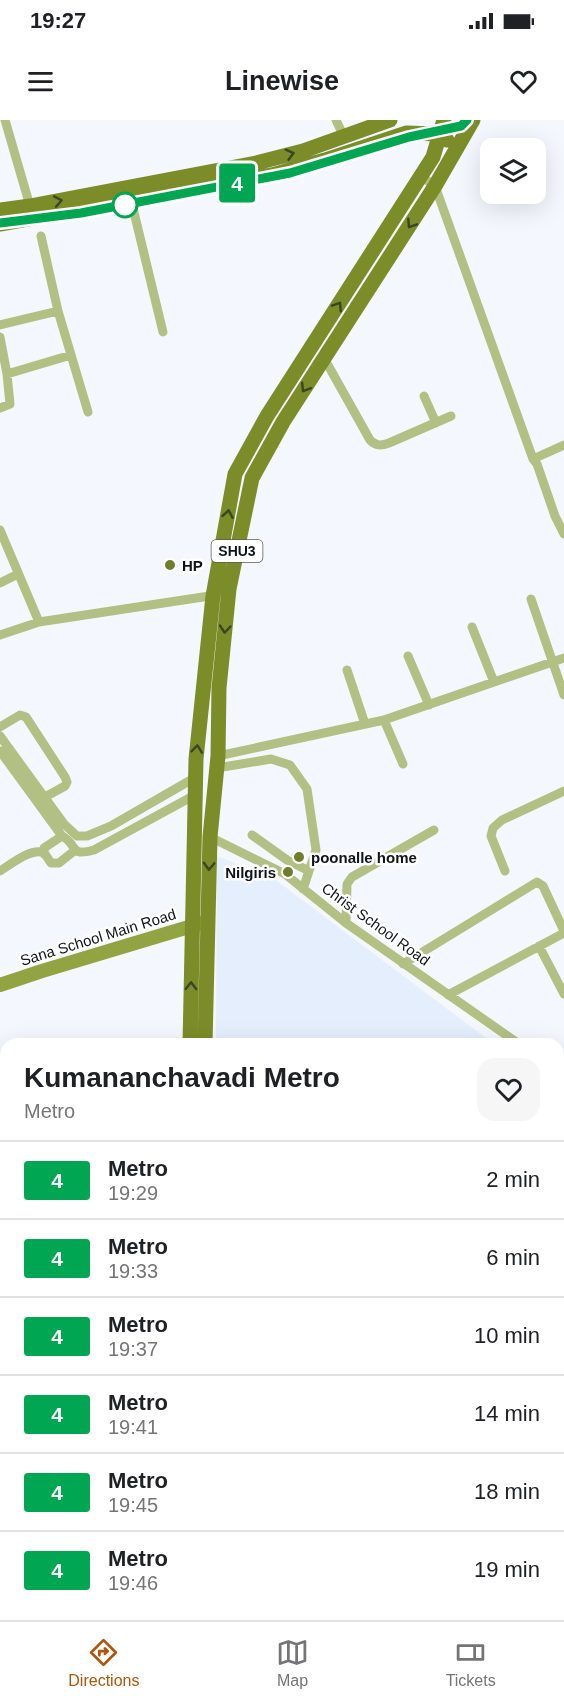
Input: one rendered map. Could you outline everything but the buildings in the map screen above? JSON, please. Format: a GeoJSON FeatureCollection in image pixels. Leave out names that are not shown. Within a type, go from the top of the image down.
{"type":"FeatureCollection","features":[{"type":"Feature","properties":{"kind":"main road"},"geometry":{"type":"LineString","coordinates":[[0,210],[256,163],[303,151],[386,121]]}},
{"type":"Feature","properties":{"kind":"main road","name":"SHU3"},"geometry":{"type":"LineString","coordinates":[[190,1038],[200,923],[218,762],[219,688],[229,589],[252,478],[283,422],[435,186],[468,122]]}},
{"type":"Feature","properties":{"kind":"main road"},"geometry":{"type":"LineString","coordinates":[[0,224],[273,175],[336,157],[406,133],[413,134],[442,127],[457,146]]}},
{"type":"Feature","properties":{"kind":"main road","name":"SHU3"},"geometry":{"type":"LineString","coordinates":[[205,1038],[195,777],[213,596],[235,474],[267,416],[431,161],[442,127]]}},
{"type":"Feature","properties":{"kind":"main road"},"geometry":{"type":"LineString","coordinates":[[413,134],[423,144],[431,161]]}},
{"type":"Feature","properties":{"kind":"street"},"geometry":{"type":"LineString","coordinates":[[6,120],[30,206]]}},
{"type":"Feature","properties":{"kind":"street"},"geometry":{"type":"LineString","coordinates":[[336,120],[344,137]]}},
{"type":"Feature","properties":{"kind":"street"},"geometry":{"type":"LineString","coordinates":[[421,176],[435,186],[533,459],[564,534]]}},
{"type":"Feature","properties":{"kind":"street"},"geometry":{"type":"LineString","coordinates":[[131,200],[163,332]]}},
{"type":"Feature","properties":{"kind":"street"},"geometry":{"type":"LineString","coordinates":[[41,236],[58,311],[88,412]]}},
{"type":"Feature","properties":{"kind":"street"},"geometry":{"type":"LineString","coordinates":[[0,325],[58,311]]}},
{"type":"Feature","properties":{"kind":"street"},"geometry":{"type":"LineString","coordinates":[[0,337],[10,404],[0,408]]}},
{"type":"Feature","properties":{"kind":"street"},"geometry":{"type":"LineString","coordinates":[[7,374],[71,355]]}},
{"type":"Feature","properties":{"kind":"street"},"geometry":{"type":"LineString","coordinates":[[324,358],[370,440],[378,445],[389,443],[451,416]]}},
{"type":"Feature","properties":{"kind":"street"},"geometry":{"type":"LineString","coordinates":[[424,396],[436,423]]}},
{"type":"Feature","properties":{"kind":"street"},"geometry":{"type":"LineString","coordinates":[[533,459],[564,445]]}},
{"type":"Feature","properties":{"kind":"street"},"geometry":{"type":"LineString","coordinates":[[0,530],[39,622]]}},
{"type":"Feature","properties":{"kind":"street"},"geometry":{"type":"LineString","coordinates":[[0,582],[18,574]]}},
{"type":"Feature","properties":{"kind":"street"},"geometry":{"type":"LineString","coordinates":[[0,635],[39,622],[213,596],[229,589]]}},
{"type":"Feature","properties":{"kind":"street"},"geometry":{"type":"LineString","coordinates":[[531,599],[564,695]]}},
{"type":"Feature","properties":{"kind":"street"},"geometry":{"type":"LineString","coordinates":[[472,627],[494,682]]}},
{"type":"Feature","properties":{"kind":"street"},"geometry":{"type":"LineString","coordinates":[[408,656],[429,705]]}},
{"type":"Feature","properties":{"kind":"street"},"geometry":{"type":"LineString","coordinates":[[218,762],[384,720],[564,658]]}},
{"type":"Feature","properties":{"kind":"street"},"geometry":{"type":"LineString","coordinates":[[347,670],[365,724]]}},
{"type":"Feature","properties":{"kind":"street"},"geometry":{"type":"LineString","coordinates":[[0,727],[20,715],[26,717],[65,777],[67,782],[65,786],[45,797]]}},
{"type":"Feature","properties":{"kind":"street"},"geometry":{"type":"LineString","coordinates":[[384,720],[403,764]]}},
{"type":"Feature","properties":{"kind":"street"},"geometry":{"type":"LineString","coordinates":[[0,736],[64,824],[77,836],[87,836],[111,826],[195,777]]}},
{"type":"Feature","properties":{"kind":"street"},"geometry":{"type":"LineString","coordinates":[[0,751],[62,836],[69,841],[74,851],[81,854],[94,850],[195,795]]}},
{"type":"Feature","properties":{"kind":"street"},"geometry":{"type":"LineString","coordinates":[[218,762],[271,759],[290,765],[308,789],[316,850],[303,889]]}},
{"type":"Feature","properties":{"kind":"street"},"geometry":{"type":"LineString","coordinates":[[505,871],[491,836],[493,828],[502,820],[564,791]]}},
{"type":"Feature","properties":{"kind":"street"},"geometry":{"type":"LineString","coordinates":[[346,923],[347,884],[352,877],[434,830]]}},
{"type":"Feature","properties":{"kind":"street"},"geometry":{"type":"LineString","coordinates":[[252,835],[287,860],[309,871]]}},
{"type":"Feature","properties":{"kind":"street"},"geometry":{"type":"LineString","coordinates":[[44,854],[44,848],[62,836]]}},
{"type":"Feature","properties":{"kind":"street","name":"Christ School Road"},"geometry":{"type":"LineString","coordinates":[[210,837],[285,874],[346,923],[510,1038]]}},
{"type":"Feature","properties":{"kind":"street"},"geometry":{"type":"LineString","coordinates":[[0,871],[32,851],[44,854],[51,863],[59,863],[74,851]]}},
{"type":"Feature","properties":{"kind":"street"},"geometry":{"type":"LineString","coordinates":[[403,964],[537,882],[543,886],[564,932],[448,996]]}},
{"type":"Feature","properties":{"kind":"street","name":"Sana School Main Road"},"geometry":{"type":"LineString","coordinates":[[0,985],[200,923]]}},
{"type":"Feature","properties":{"kind":"street"},"geometry":{"type":"LineString","coordinates":[[539,946],[564,994]]}},
{"type":"Feature","properties":{"kind":"shaded area"},"geometry":{"type":"Polygon","coordinates":[[[217,856],[273,878],[486,1038],[216,1038],[217,856]]]}},
{"type":"Feature","properties":{"kind":"railway"},"geometry":{"type":"LineString","coordinates":[[0,223],[81,213],[290,173],[409,137],[461,126],[467,120]]}},
{"type":"Feature","properties":{"kind":"metro line","name":"4"},"geometry":{"type":"LineString","coordinates":[[0,223],[81,213],[290,173],[409,137],[461,126],[467,120]]}},
{"type":"Feature","properties":{"kind":"place","name":"HP"},"geometry":{"type":"Point","coordinates":[170,565]}},
{"type":"Feature","properties":{"kind":"place","name":"poonalle home"},"geometry":{"type":"Point","coordinates":[299,857]}},
{"type":"Feature","properties":{"kind":"place","name":"Nilgiris"},"geometry":{"type":"Point","coordinates":[288,872]}}]}
